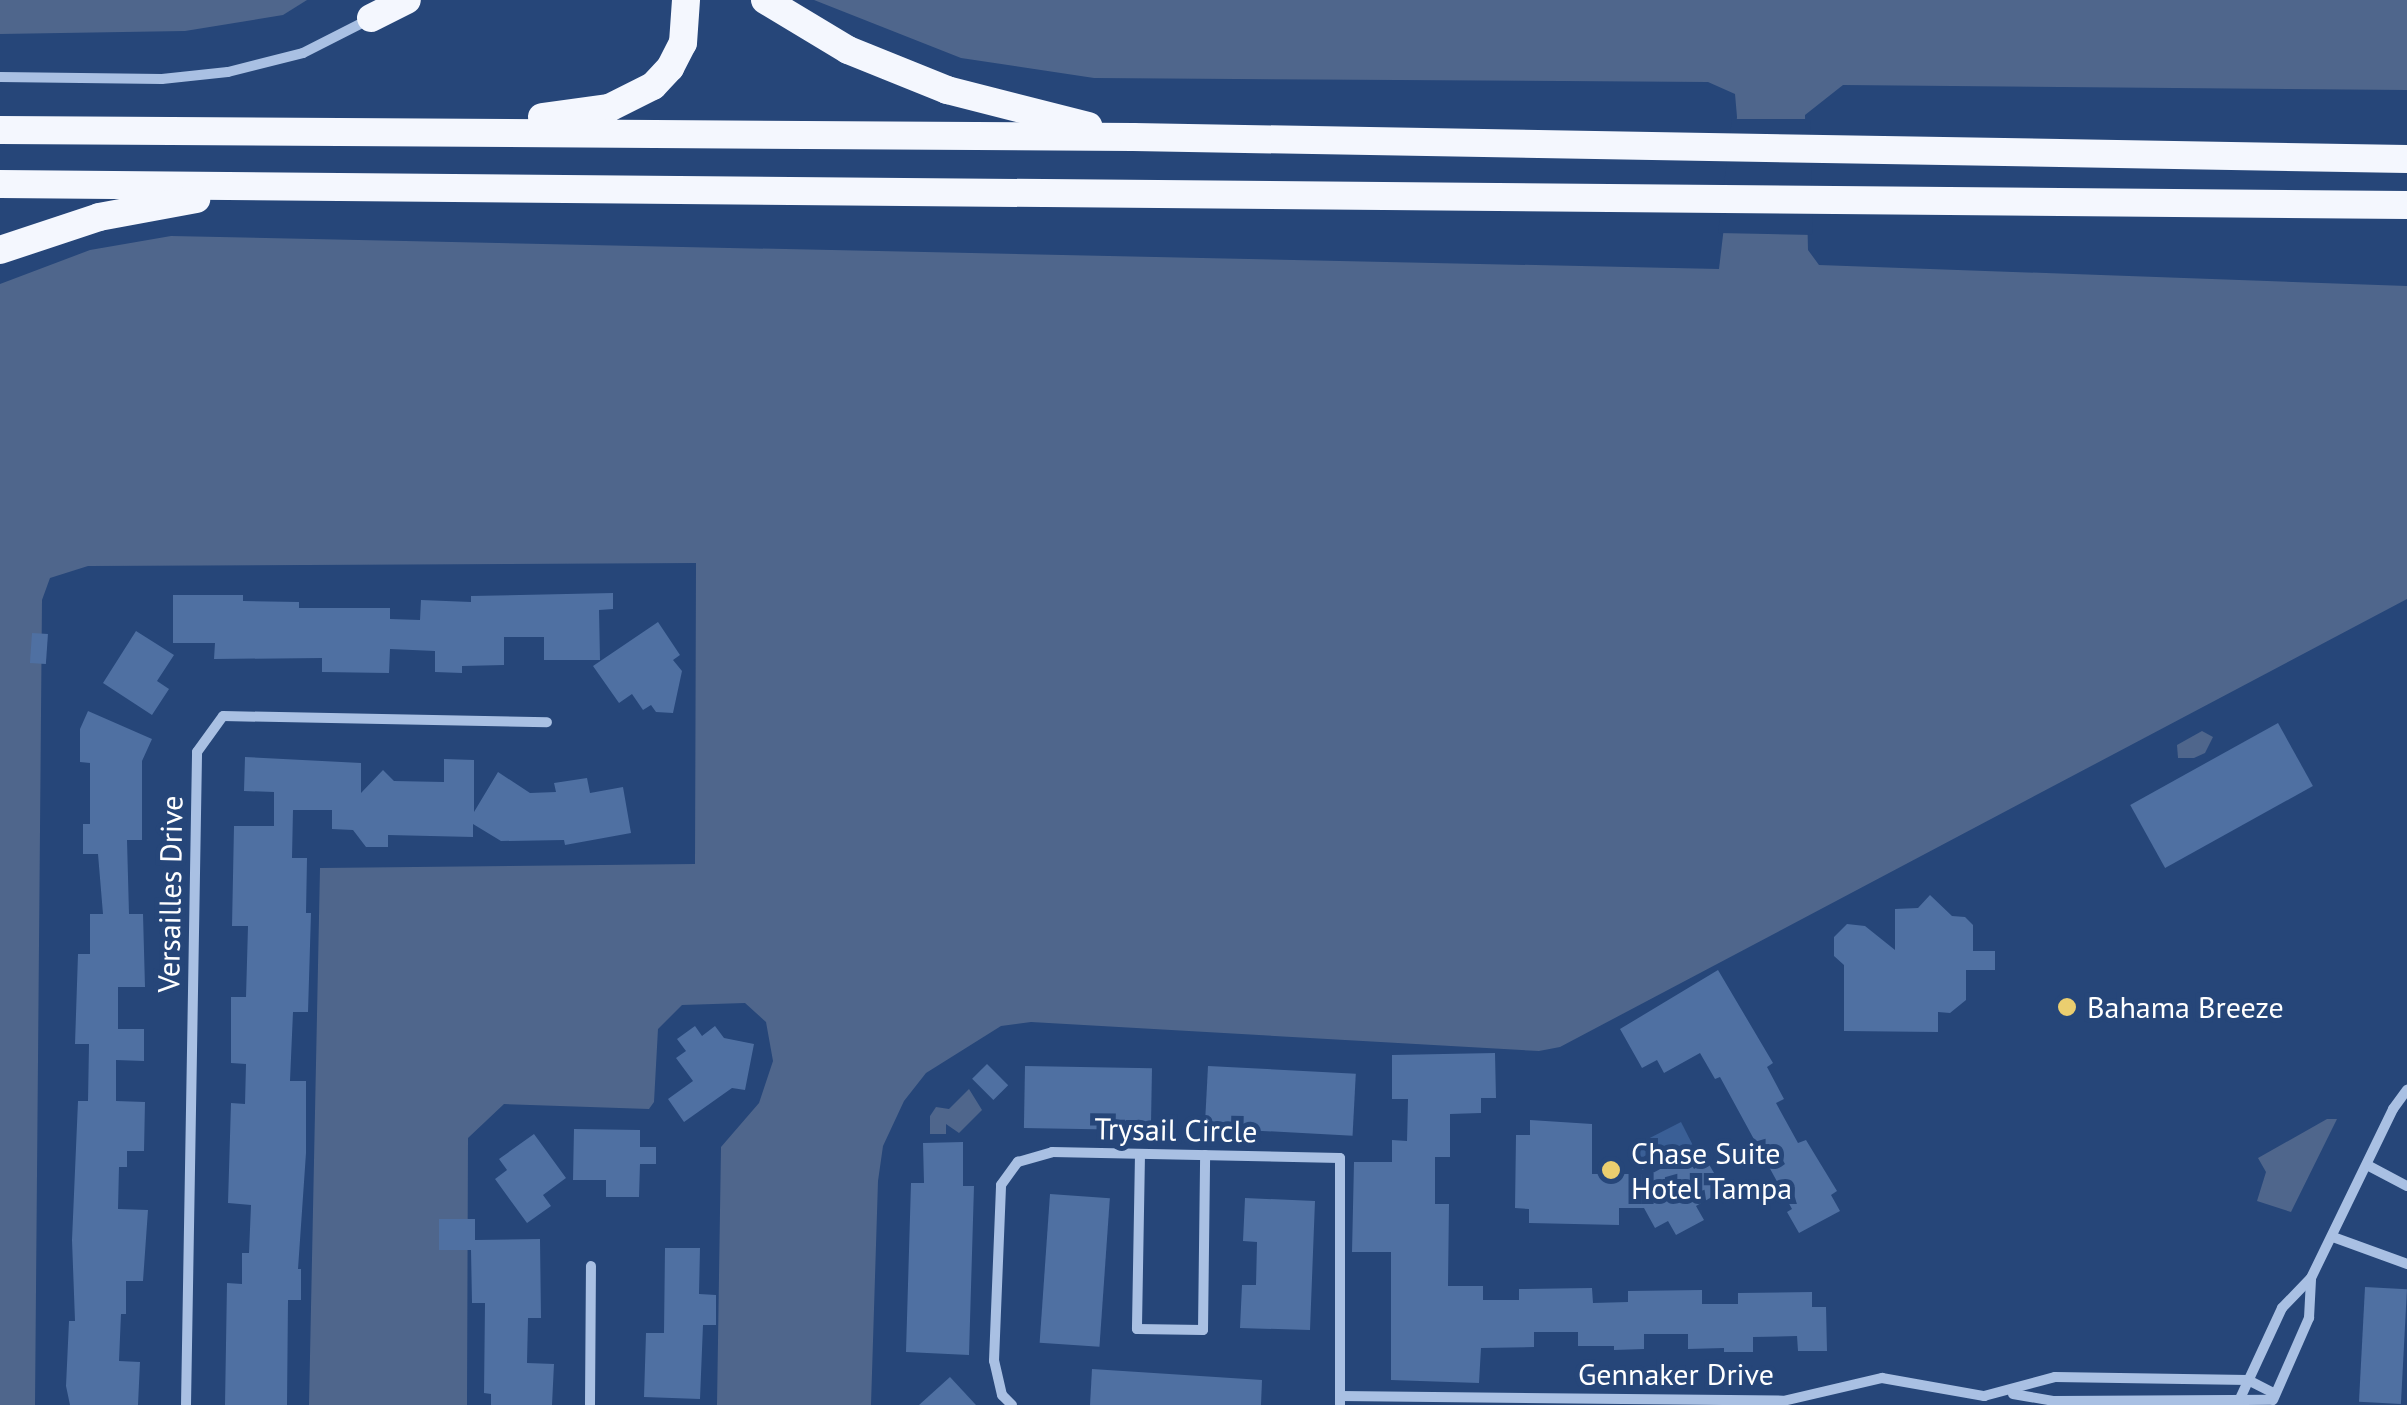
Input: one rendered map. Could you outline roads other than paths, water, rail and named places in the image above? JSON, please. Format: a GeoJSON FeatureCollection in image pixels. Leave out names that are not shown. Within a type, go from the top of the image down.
{"type":"FeatureCollection","features":[{"type":"Feature","properties":{"kind":"highway"},"geometry":{"type":"LineString","coordinates":[[371,18],[395,0]]}},
{"type":"Feature","properties":{"kind":"highway"},"geometry":{"type":"LineString","coordinates":[[371,18],[407,0]]}},
{"type":"Feature","properties":{"kind":"highway"},"geometry":{"type":"LineString","coordinates":[[447,130],[590,111],[633,98],[662,78],[676,57],[686,33],[686,0]]}},
{"type":"Feature","properties":{"kind":"highway"},"geometry":{"type":"LineString","coordinates":[[765,0],[848,50],[946,90],[1133,137]]}},
{"type":"Feature","properties":{"kind":"highway"},"geometry":{"type":"LineString","coordinates":[[0,130],[1133,137],[2407,159]]}},
{"type":"Feature","properties":{"kind":"highway"},"geometry":{"type":"LineString","coordinates":[[0,184],[2399,203]]}},
{"type":"Feature","properties":{"kind":"highway"},"geometry":{"type":"LineString","coordinates":[[0,250],[99,217],[294,188]]}},
{"type":"Feature","properties":{"kind":"street"},"geometry":{"type":"LineString","coordinates":[[0,77],[162,79],[218,74],[303,52],[371,18]]}},
{"type":"Feature","properties":{"kind":"street","name":"Versailles Drive"},"geometry":{"type":"LineString","coordinates":[[186,1405],[197,752],[223,716],[547,722]]}},
{"type":"Feature","properties":{"kind":"street"},"geometry":{"type":"LineString","coordinates":[[2238,1403],[2282,1308],[2311,1278],[2369,1166],[2393,1109],[2407,1090]]}},
{"type":"Feature","properties":{"kind":"street","name":"Trysail Circle"},"geometry":{"type":"LineString","coordinates":[[1012,1405],[1002,1395],[994,1361],[1001,1185],[1018,1162],[1052,1152],[1340,1158],[1340,1400]]}},
{"type":"Feature","properties":{"kind":"street"},"geometry":{"type":"LineString","coordinates":[[1140,1154],[1137,1330],[1203,1330],[1205,1155]]}},
{"type":"Feature","properties":{"kind":"street"},"geometry":{"type":"LineString","coordinates":[[2369,1166],[2407,1186]]}},
{"type":"Feature","properties":{"kind":"street"},"geometry":{"type":"LineString","coordinates":[[2333,1237],[2407,1264]]}},
{"type":"Feature","properties":{"kind":"street"},"geometry":{"type":"LineString","coordinates":[[590,1405],[591,1266]]}},
{"type":"Feature","properties":{"kind":"street"},"geometry":{"type":"LineString","coordinates":[[2273,1400],[2309,1318],[2311,1278]]}},
{"type":"Feature","properties":{"kind":"street","name":"Gennaker Drive"},"geometry":{"type":"LineString","coordinates":[[2007,1394],[2055,1377],[2248,1380],[2273,1400]]}},
{"type":"Feature","properties":{"kind":"street","name":"Gennaker Drive"},"geometry":{"type":"LineString","coordinates":[[1340,1400],[1783,1403],[1882,1378],[1958,1395],[2007,1394],[2054,1401],[2273,1400]]}},
{"type":"Feature","properties":{"kind":"place","name":"Bahama Breeze"},"geometry":{"type":"Point","coordinates":[2067,1007]}},
{"type":"Feature","properties":{"kind":"place","name":"Chase Suite Hotel Tampa"},"geometry":{"type":"Point","coordinates":[1611,1170]}}]}
